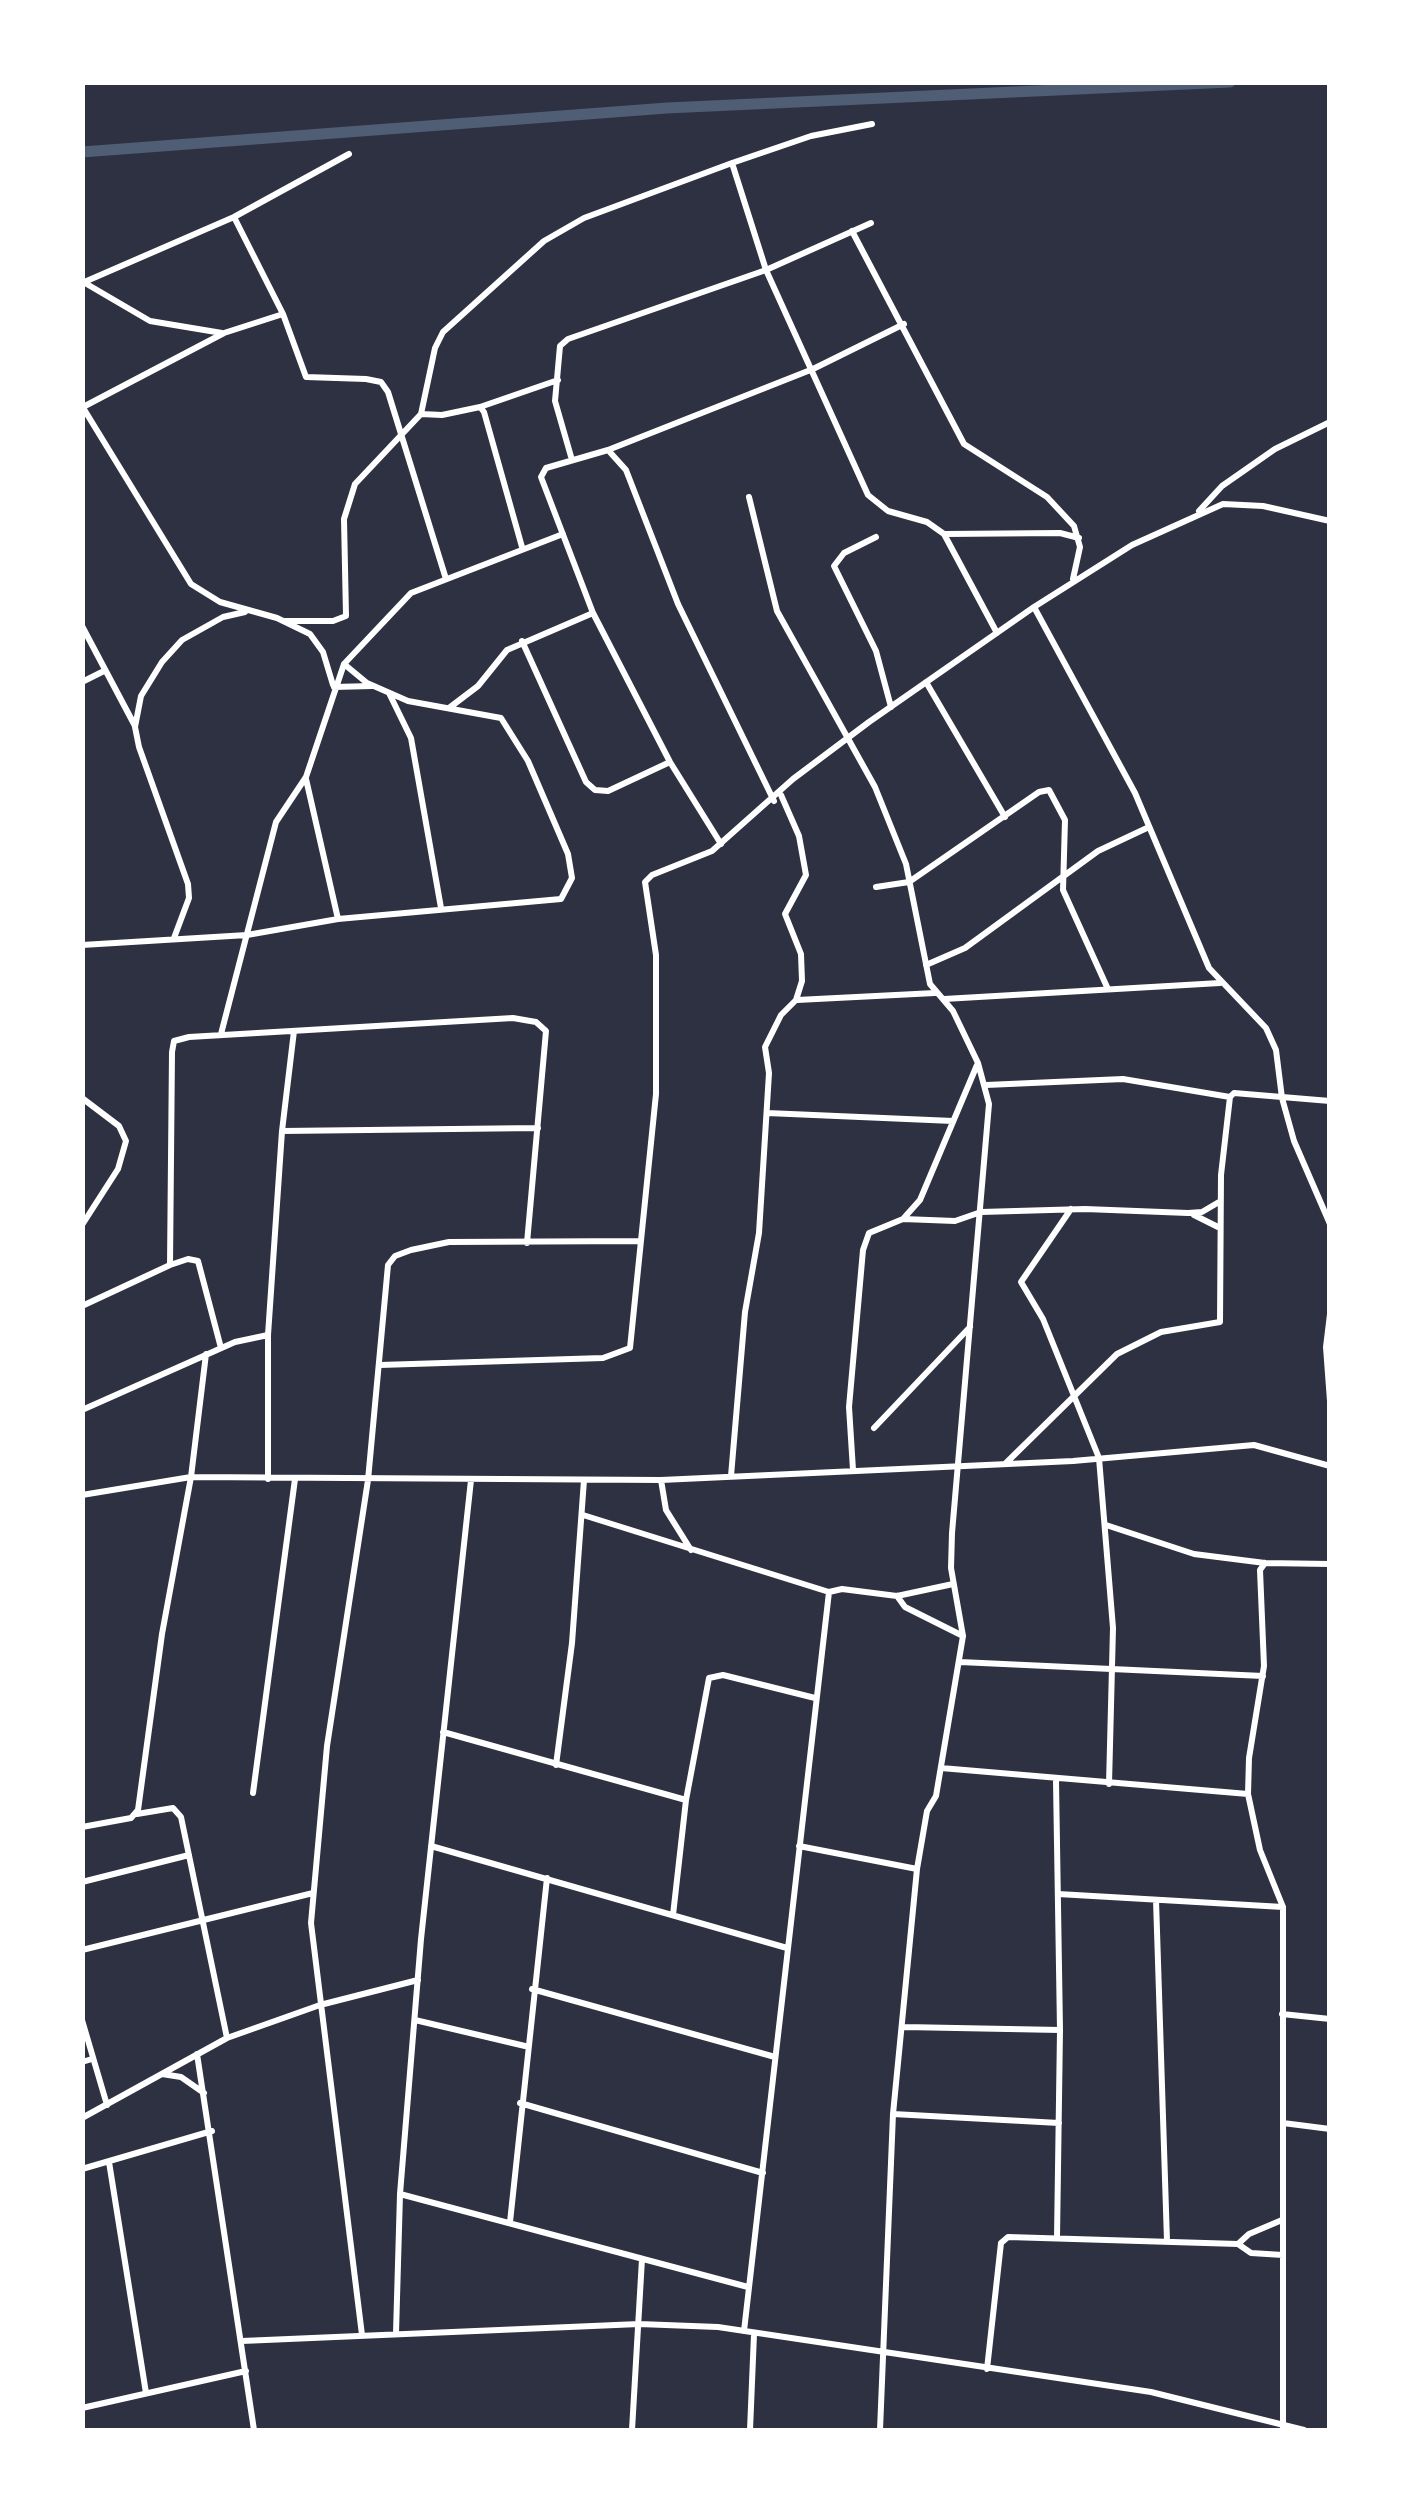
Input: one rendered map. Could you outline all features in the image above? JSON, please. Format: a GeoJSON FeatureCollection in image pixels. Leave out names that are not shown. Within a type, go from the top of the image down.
{"type":"FeatureCollection","features":[{"type":"Feature","properties":{"kind":"street"},"geometry":{"type":"LineString","coordinates":[[283,314],[224,333],[83,406],[191,584],[246,612],[285,622],[333,621],[346,616],[344,519],[355,484],[422,414],[434,348],[443,332],[544,241],[584,218],[811,136],[872,124]]}},
{"type":"Feature","properties":{"kind":"street"},"geometry":{"type":"LineString","coordinates":[[83,283],[234,217],[349,154]]}},
{"type":"Feature","properties":{"kind":"street"},"geometry":{"type":"LineString","coordinates":[[732,163],[766,270],[868,495],[888,511],[927,522],[944,534],[997,633]]}},
{"type":"Feature","properties":{"kind":"street"},"geometry":{"type":"LineString","coordinates":[[234,217],[283,314],[306,376],[380,382],[388,392],[446,579]]}},
{"type":"Feature","properties":{"kind":"street"},"geometry":{"type":"LineString","coordinates":[[572,460],[555,401],[560,346],[568,339],[766,270],[871,222]]}},
{"type":"Feature","properties":{"kind":"street"},"geometry":{"type":"LineString","coordinates":[[852,232],[904,324],[964,444],[1046,497],[1080,538],[1073,581]]}},
{"type":"Feature","properties":{"kind":"street"},"geometry":{"type":"LineString","coordinates":[[83,283],[150,321],[224,333]]}},
{"type":"Feature","properties":{"kind":"street"},"geometry":{"type":"LineString","coordinates":[[721,844],[670,762],[594,613],[542,472],[813,369],[904,324]]}},
{"type":"Feature","properties":{"kind":"street"},"geometry":{"type":"LineString","coordinates":[[422,414],[442,416],[480,407],[558,380]]}},
{"type":"Feature","properties":{"kind":"street"},"geometry":{"type":"LineString","coordinates":[[480,407],[522,547]]}},
{"type":"Feature","properties":{"kind":"street"},"geometry":{"type":"LineString","coordinates":[[1198,512],[1222,486],[1274,449],[1330,422]]}},
{"type":"Feature","properties":{"kind":"street"},"geometry":{"type":"LineString","coordinates":[[608,450],[626,470],[678,604],[774,801]]}},
{"type":"Feature","properties":{"kind":"street"},"geometry":{"type":"LineString","coordinates":[[748,497],[777,611],[875,787],[909,882],[935,993],[954,1011],[986,1085],[989,1104],[952,1533],[953,1584],[963,1636],[936,1796],[927,1811],[917,1869],[894,2114],[880,2430]]}},
{"type":"Feature","properties":{"kind":"street"},"geometry":{"type":"LineString","coordinates":[[380,1364],[619,1355],[630,1348],[657,1056],[656,956],[645,882],[721,844],[781,795],[793,779],[1034,606],[1198,512],[1223,504],[1263,506],[1330,521]]}},
{"type":"Feature","properties":{"kind":"street"},"geometry":{"type":"LineString","coordinates":[[944,534],[1060,533],[1080,538]]}},
{"type":"Feature","properties":{"kind":"street"},"geometry":{"type":"LineString","coordinates":[[220,1035],[276,822],[306,778],[344,664],[410,593],[563,534]]}},
{"type":"Feature","properties":{"kind":"street"},"geometry":{"type":"LineString","coordinates":[[876,537],[844,554],[834,566],[876,651],[891,707]]}},
{"type":"Feature","properties":{"kind":"street"},"geometry":{"type":"LineString","coordinates":[[1034,606],[1149,827],[1210,968],[1266,1028],[1276,1050],[1282,1098],[1306,1174],[1330,1224]]}},
{"type":"Feature","properties":{"kind":"street"},"geometry":{"type":"LineString","coordinates":[[135,727],[141,696],[162,662],[182,640],[223,617],[246,612]]}},
{"type":"Feature","properties":{"kind":"street"},"geometry":{"type":"LineString","coordinates":[[450,708],[478,686],[507,650],[594,613]]}},
{"type":"Feature","properties":{"kind":"street"},"geometry":{"type":"LineString","coordinates":[[285,622],[318,642],[334,686]]}},
{"type":"Feature","properties":{"kind":"street"},"geometry":{"type":"LineString","coordinates":[[82,626],[135,727],[145,770],[188,884],[189,898],[174,938]]}},
{"type":"Feature","properties":{"kind":"street"},"geometry":{"type":"LineString","coordinates":[[522,642],[586,782],[595,790],[608,791],[670,762]]}},
{"type":"Feature","properties":{"kind":"street"},"geometry":{"type":"LineString","coordinates":[[82,945],[247,935],[338,919],[561,899],[572,878],[568,854],[528,761],[501,718],[389,693],[344,664]]}},
{"type":"Feature","properties":{"kind":"street"},"geometry":{"type":"LineString","coordinates":[[82,682],[104,671]]}},
{"type":"Feature","properties":{"kind":"street"},"geometry":{"type":"LineString","coordinates":[[926,682],[1005,816]]}},
{"type":"Feature","properties":{"kind":"street"},"geometry":{"type":"LineString","coordinates":[[334,686],[373,686]]}},
{"type":"Feature","properties":{"kind":"street"},"geometry":{"type":"LineString","coordinates":[[389,693],[411,738],[441,908]]}},
{"type":"Feature","properties":{"kind":"street"},"geometry":{"type":"LineString","coordinates":[[306,778],[338,919]]}},
{"type":"Feature","properties":{"kind":"street"},"geometry":{"type":"LineString","coordinates":[[876,887],[909,882],[1049,790],[1065,820],[1063,890],[1107,987]]}},
{"type":"Feature","properties":{"kind":"street"},"geometry":{"type":"LineString","coordinates":[[731,1476],[745,1312],[759,1234],[770,1073],[765,1046],[781,1015],[796,1000],[802,981],[801,954],[785,914],[806,875],[799,836],[781,795]]}},
{"type":"Feature","properties":{"kind":"street"},"geometry":{"type":"LineString","coordinates":[[926,965],[964,948],[1098,850],[1149,827]]}},
{"type":"Feature","properties":{"kind":"street"},"geometry":{"type":"LineString","coordinates":[[943,999],[1220,983]]}},
{"type":"Feature","properties":{"kind":"street"},"geometry":{"type":"LineString","coordinates":[[796,1000],[935,993]]}},
{"type":"Feature","properties":{"kind":"street"},"geometry":{"type":"LineString","coordinates":[[170,1265],[174,1042],[220,1035],[513,1018],[536,1022],[546,1031],[527,1243]]}},
{"type":"Feature","properties":{"kind":"street"},"geometry":{"type":"LineString","coordinates":[[268,1479],[268,1335],[282,1131],[294,1031]]}},
{"type":"Feature","properties":{"kind":"street"},"geometry":{"type":"LineString","coordinates":[[853,1470],[849,1407],[863,1250],[869,1234],[903,1219],[920,1200],[937,1168],[978,1064]]}},
{"type":"Feature","properties":{"kind":"street"},"geometry":{"type":"LineString","coordinates":[[986,1085],[1123,1079],[1230,1098]]}},
{"type":"Feature","properties":{"kind":"street"},"geometry":{"type":"LineString","coordinates":[[1006,1463],[1117,1354],[1144,1339],[1220,1322],[1220,1201],[1230,1098],[1234,1092],[1330,1101]]}},
{"type":"Feature","properties":{"kind":"street"},"geometry":{"type":"LineString","coordinates":[[82,1098],[119,1126],[126,1141],[118,1169],[82,1225]]}},
{"type":"Feature","properties":{"kind":"street"},"geometry":{"type":"LineString","coordinates":[[767,1113],[953,1121]]}},
{"type":"Feature","properties":{"kind":"street"},"geometry":{"type":"LineString","coordinates":[[282,1131],[538,1128]]}},
{"type":"Feature","properties":{"kind":"street"},"geometry":{"type":"LineString","coordinates":[[903,1219],[955,1221],[981,1212],[1071,1209],[1188,1213],[1202,1212],[1220,1201]]}},
{"type":"Feature","properties":{"kind":"street"},"geometry":{"type":"LineString","coordinates":[[1071,1209],[1020,1282],[1050,1334],[1072,1398],[1100,1458],[1111,1669],[1109,1784]]}},
{"type":"Feature","properties":{"kind":"street"},"geometry":{"type":"LineString","coordinates":[[1188,1213],[1220,1228]]}},
{"type":"Feature","properties":{"kind":"street"},"geometry":{"type":"LineString","coordinates":[[362,2334],[311,1923],[327,1746],[368,1480],[384,1283],[395,1256],[449,1242],[639,1241]]}},
{"type":"Feature","properties":{"kind":"street"},"geometry":{"type":"LineString","coordinates":[[82,1306],[170,1265],[188,1259],[198,1261],[221,1348]]}},
{"type":"Feature","properties":{"kind":"street"},"geometry":{"type":"LineString","coordinates":[[1330,1314],[1330,1402]]}},
{"type":"Feature","properties":{"kind":"street"},"geometry":{"type":"LineString","coordinates":[[874,1428],[971,1326]]}},
{"type":"Feature","properties":{"kind":"street"},"geometry":{"type":"LineString","coordinates":[[82,1410],[206,1354],[268,1335]]}},
{"type":"Feature","properties":{"kind":"street"},"geometry":{"type":"LineString","coordinates":[[136,1814],[162,1634],[191,1477],[206,1354]]}},
{"type":"Feature","properties":{"kind":"street"},"geometry":{"type":"LineString","coordinates":[[82,1495],[191,1477],[661,1480],[1100,1458],[1254,1445],[1330,1466]]}},
{"type":"Feature","properties":{"kind":"street"},"geometry":{"type":"LineString","coordinates":[[253,1793],[294,1479]]}},
{"type":"Feature","properties":{"kind":"street"},"geometry":{"type":"LineString","coordinates":[[396,2333],[400,2194],[418,1980],[471,1480]]}},
{"type":"Feature","properties":{"kind":"street"},"geometry":{"type":"LineString","coordinates":[[556,1766],[584,1480]]}},
{"type":"Feature","properties":{"kind":"street"},"geometry":{"type":"LineString","coordinates":[[661,1480],[666,1510],[692,1551]]}},
{"type":"Feature","properties":{"kind":"street"},"geometry":{"type":"LineString","coordinates":[[583,1516],[829,1592],[842,1589],[897,1596],[953,1584]]}},
{"type":"Feature","properties":{"kind":"street"},"geometry":{"type":"LineString","coordinates":[[1105,1524],[1194,1554],[1266,1563],[1330,1564]]}},
{"type":"Feature","properties":{"kind":"street"},"geometry":{"type":"LineString","coordinates":[[1266,1563],[1260,1570],[1262,1676],[1248,1758],[1248,1794],[1260,1850],[1284,1907],[1283,2427]]}},
{"type":"Feature","properties":{"kind":"street"},"geometry":{"type":"LineString","coordinates":[[744,2331],[829,1592]]}},
{"type":"Feature","properties":{"kind":"street"},"geometry":{"type":"LineString","coordinates":[[897,1596],[905,1606],[963,1636]]}},
{"type":"Feature","properties":{"kind":"street"},"geometry":{"type":"LineString","coordinates":[[960,1662],[1262,1676]]}},
{"type":"Feature","properties":{"kind":"street"},"geometry":{"type":"LineString","coordinates":[[674,1916],[686,1800],[708,1678],[723,1675],[815,1698]]}},
{"type":"Feature","properties":{"kind":"street"},"geometry":{"type":"LineString","coordinates":[[443,1732],[686,1800]]}},
{"type":"Feature","properties":{"kind":"street"},"geometry":{"type":"LineString","coordinates":[[941,1768],[1056,1781],[1248,1794]]}},
{"type":"Feature","properties":{"kind":"street"},"geometry":{"type":"LineString","coordinates":[[1056,1781],[1060,2030],[1057,2238]]}},
{"type":"Feature","properties":{"kind":"street"},"geometry":{"type":"LineString","coordinates":[[82,1827],[136,1814],[177,1810],[227,2038]]}},
{"type":"Feature","properties":{"kind":"street"},"geometry":{"type":"LineString","coordinates":[[430,1846],[787,1948]]}},
{"type":"Feature","properties":{"kind":"street"},"geometry":{"type":"LineString","coordinates":[[798,1846],[917,1869]]}},
{"type":"Feature","properties":{"kind":"street"},"geometry":{"type":"LineString","coordinates":[[82,1882],[188,1855]]}},
{"type":"Feature","properties":{"kind":"street"},"geometry":{"type":"LineString","coordinates":[[510,2222],[525,2046],[547,1878]]}},
{"type":"Feature","properties":{"kind":"street"},"geometry":{"type":"LineString","coordinates":[[82,1950],[313,1893]]}},
{"type":"Feature","properties":{"kind":"street"},"geometry":{"type":"LineString","coordinates":[[1058,1894],[1284,1907]]}},
{"type":"Feature","properties":{"kind":"street"},"geometry":{"type":"LineString","coordinates":[[1156,1900],[1167,2242]]}},
{"type":"Feature","properties":{"kind":"street"},"geometry":{"type":"LineString","coordinates":[[82,2118],[227,2038],[320,2004],[418,1980]]}},
{"type":"Feature","properties":{"kind":"street"},"geometry":{"type":"LineString","coordinates":[[532,1989],[775,2057]]}},
{"type":"Feature","properties":{"kind":"street"},"geometry":{"type":"LineString","coordinates":[[1282,2014],[1330,2018]]}},
{"type":"Feature","properties":{"kind":"street"},"geometry":{"type":"LineString","coordinates":[[82,2020],[107,2105]]}},
{"type":"Feature","properties":{"kind":"street"},"geometry":{"type":"LineString","coordinates":[[415,2020],[525,2046]]}},
{"type":"Feature","properties":{"kind":"street"},"geometry":{"type":"LineString","coordinates":[[904,2028],[1060,2030]]}},
{"type":"Feature","properties":{"kind":"street"},"geometry":{"type":"LineString","coordinates":[[197,2054],[212,2131],[254,2430]]}},
{"type":"Feature","properties":{"kind":"street"},"geometry":{"type":"LineString","coordinates":[[82,2062],[92,2060]]}},
{"type":"Feature","properties":{"kind":"street"},"geometry":{"type":"LineString","coordinates":[[160,2074],[182,2077],[205,2093]]}},
{"type":"Feature","properties":{"kind":"street"},"geometry":{"type":"LineString","coordinates":[[520,2102],[763,2173]]}},
{"type":"Feature","properties":{"kind":"street"},"geometry":{"type":"LineString","coordinates":[[894,2114],[1059,2122]]}},
{"type":"Feature","properties":{"kind":"street"},"geometry":{"type":"LineString","coordinates":[[1283,2123],[1330,2129]]}},
{"type":"Feature","properties":{"kind":"street"},"geometry":{"type":"LineString","coordinates":[[82,2168],[212,2131]]}},
{"type":"Feature","properties":{"kind":"street"},"geometry":{"type":"LineString","coordinates":[[109,2162],[146,2393]]}},
{"type":"Feature","properties":{"kind":"street"},"geometry":{"type":"LineString","coordinates":[[400,2194],[748,2287]]}},
{"type":"Feature","properties":{"kind":"street"},"geometry":{"type":"LineString","coordinates":[[1238,2244],[1249,2234],[1282,2220]]}},
{"type":"Feature","properties":{"kind":"street"},"geometry":{"type":"LineString","coordinates":[[987,2369],[1001,2242],[1008,2237],[1238,2244],[1251,2252],[1283,2256]]}},
{"type":"Feature","properties":{"kind":"street"},"geometry":{"type":"LineString","coordinates":[[632,2430],[642,2258]]}},
{"type":"Feature","properties":{"kind":"street"},"geometry":{"type":"LineString","coordinates":[[242,2341],[639,2324],[744,2331],[1151,2392],[1304,2430]]}},
{"type":"Feature","properties":{"kind":"street"},"geometry":{"type":"LineString","coordinates":[[750,2430],[754,2334]]}},
{"type":"Feature","properties":{"kind":"street"},"geometry":{"type":"LineString","coordinates":[[82,2408],[246,2371]]}},
{"type":"Feature","properties":{"kind":"waterway"},"geometry":{"type":"LineString","coordinates":[[82,152],[667,108],[1230,82]]}}]}
